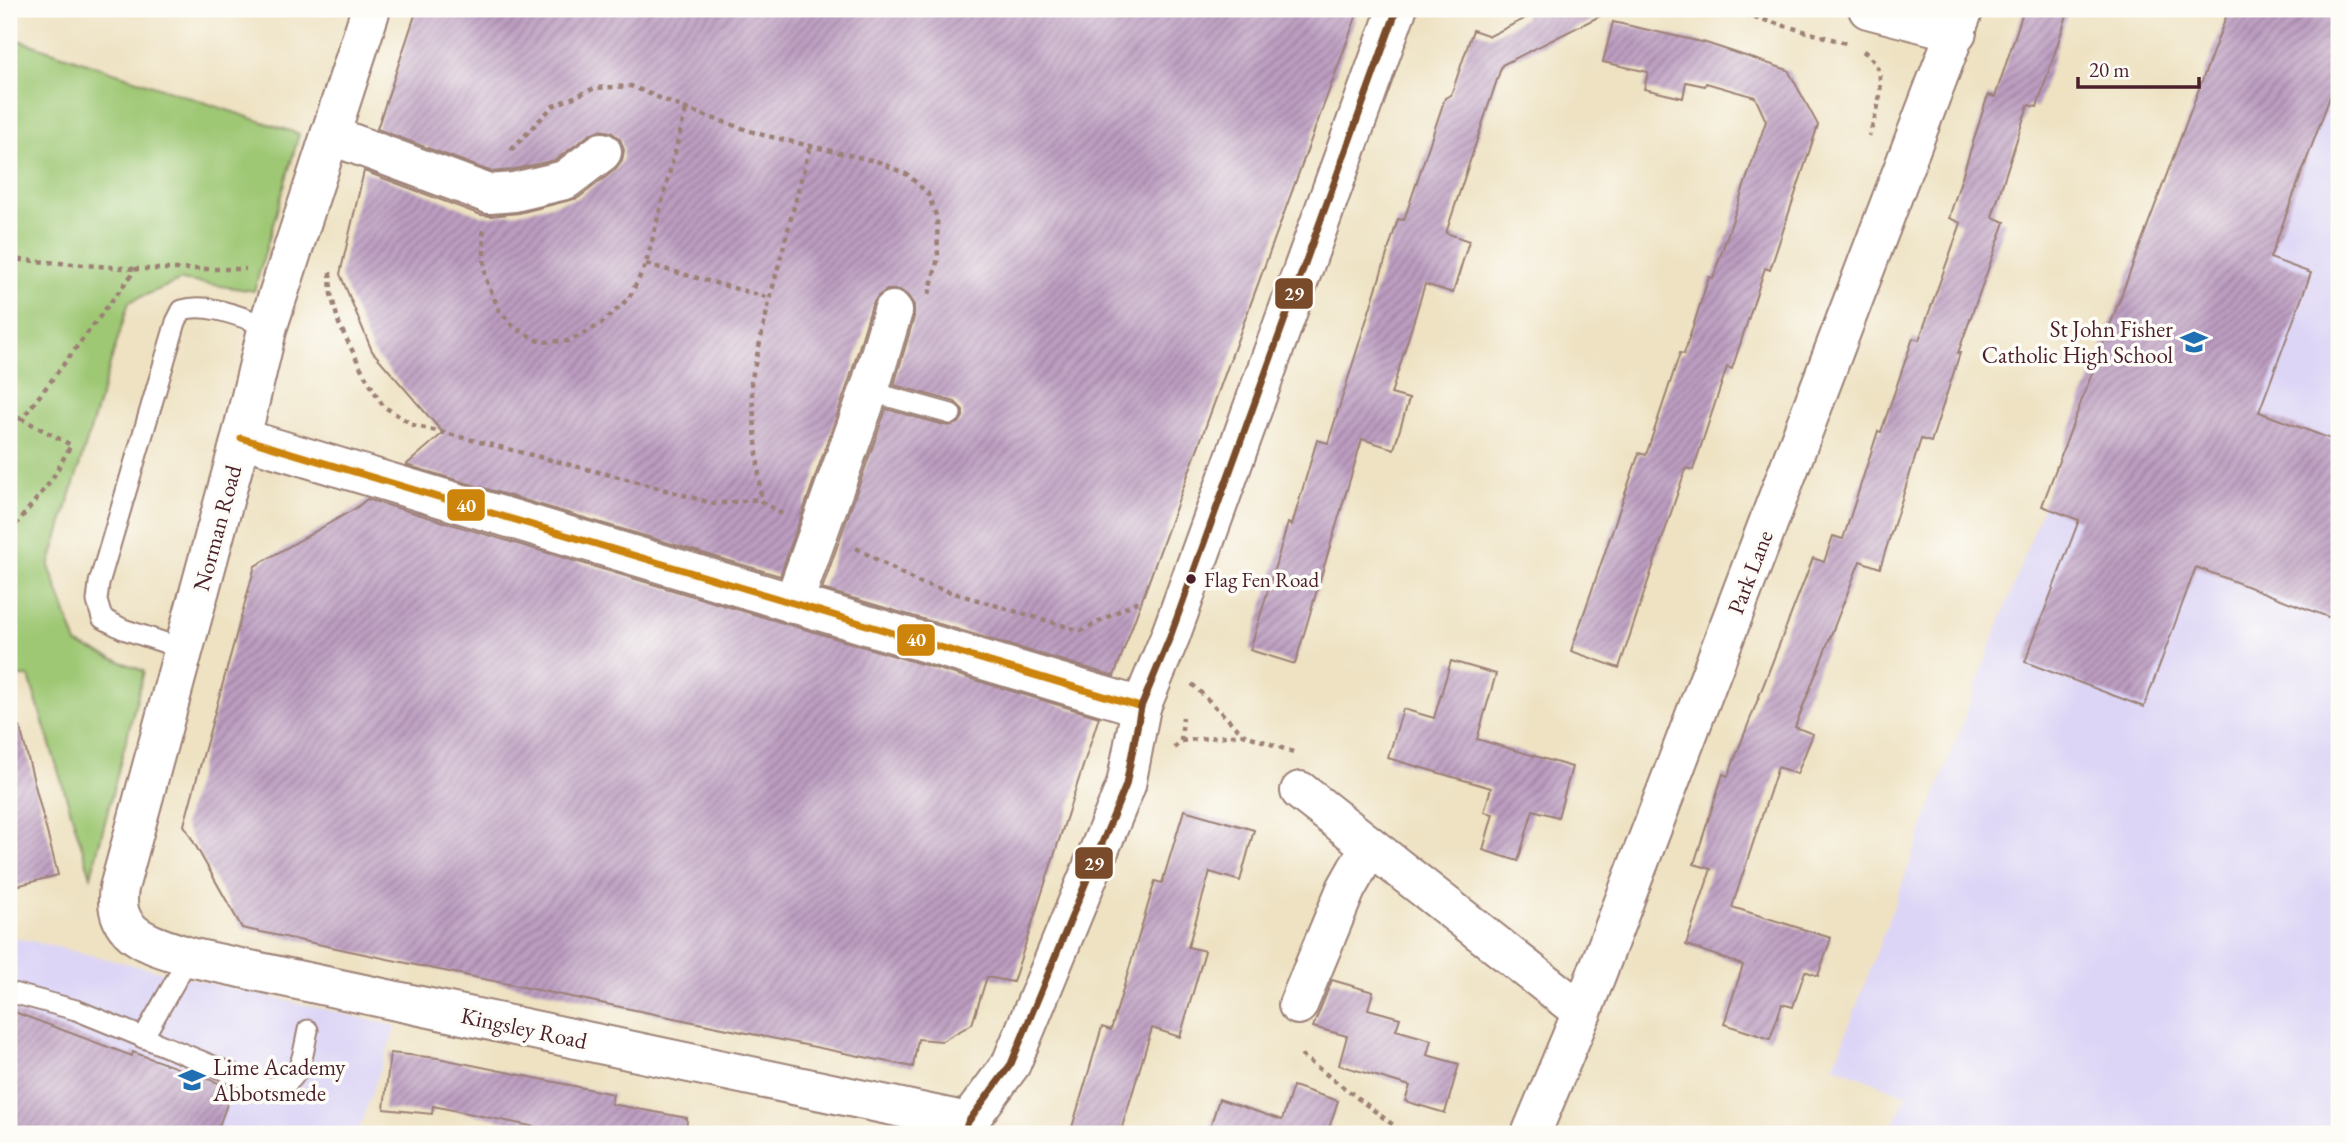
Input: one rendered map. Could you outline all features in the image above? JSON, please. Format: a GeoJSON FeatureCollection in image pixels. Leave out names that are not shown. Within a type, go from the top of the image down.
{"type":"FeatureCollection","features":[{"type":"Feature","properties":{"kind":"street","name":"Norman Road"},"geometry":{"type":"LineString","coordinates":[[120,888],[241,438],[268,326],[370,9]]}},
{"type":"Feature","properties":{"kind":"street"},"geometry":{"type":"LineString","coordinates":[[966,1128],[1011,1064],[1126,785],[1141,707],[1175,625],[1397,9]]}},
{"type":"Feature","properties":{"kind":"street"},"geometry":{"type":"LineString","coordinates":[[1868,9],[1961,20]]}},
{"type":"Feature","properties":{"kind":"street","name":"Park Lane"},"geometry":{"type":"LineString","coordinates":[[1531,1134],[1582,1012],[1961,20]]}},
{"type":"Feature","properties":{"kind":"street"},"geometry":{"type":"LineString","coordinates":[[330,135],[489,194],[514,192],[565,180],[602,152]]}},
{"type":"Feature","properties":{"kind":"street"},"geometry":{"type":"LineString","coordinates":[[793,604],[868,391],[893,311]]}},
{"type":"Feature","properties":{"kind":"street"},"geometry":{"type":"LineString","coordinates":[[241,438],[1141,707]]}},
{"type":"Feature","properties":{"kind":"street"},"geometry":{"type":"LineString","coordinates":[[1301,774],[1370,845],[1582,1012]]}},
{"type":"Feature","properties":{"kind":"street"},"geometry":{"type":"LineString","coordinates":[[1298,1006],[1346,889],[1370,845]]}},
{"type":"Feature","properties":{"kind":"street","name":"Kingsley Road"},"geometry":{"type":"LineString","coordinates":[[120,888],[118,911],[131,933],[142,940],[189,957],[966,1128]]}},
{"type":"Feature","properties":{"kind":"lane"},"geometry":{"type":"LineString","coordinates":[[184,649],[122,629],[103,618],[97,601],[99,583],[176,322],[182,310],[194,307],[216,310],[268,326]]}},
{"type":"Feature","properties":{"kind":"lane"},"geometry":{"type":"LineString","coordinates":[[868,391],[951,414]]}},
{"type":"Feature","properties":{"kind":"lane"},"geometry":{"type":"LineString","coordinates":[[143,1038],[189,957]]}},
{"type":"Feature","properties":{"kind":"lane"},"geometry":{"type":"LineString","coordinates":[[9,992],[76,1010],[265,1087],[276,1088],[289,1083],[299,1069],[308,1030]]}},
{"type":"Feature","properties":{"kind":"path"},"geometry":{"type":"LineString","coordinates":[[1725,9],[1849,44]]}},
{"type":"Feature","properties":{"kind":"path"},"geometry":{"type":"LineString","coordinates":[[1858,48],[1867,52],[1876,66],[1881,85],[1878,110],[1865,148]]}},
{"type":"Feature","properties":{"kind":"path"},"geometry":{"type":"LineString","coordinates":[[686,109],[646,264],[629,298],[601,324],[569,341],[541,342],[514,328],[499,310],[485,277],[482,235],[489,194],[513,146],[553,106],[595,88],[631,86],[686,109],[759,134],[879,162],[908,175],[928,194],[937,218],[939,258],[926,307],[893,311]]}},
{"type":"Feature","properties":{"kind":"path"},"geometry":{"type":"LineString","coordinates":[[761,499],[751,382],[810,146]]}},
{"type":"Feature","properties":{"kind":"path"},"geometry":{"type":"LineString","coordinates":[[9,259],[136,269],[271,270],[285,273]]}},
{"type":"Feature","properties":{"kind":"path"},"geometry":{"type":"LineString","coordinates":[[646,264],[770,298]]}},
{"type":"Feature","properties":{"kind":"path"},"geometry":{"type":"LineString","coordinates":[[330,266],[331,293],[339,324],[363,372],[383,406],[413,425],[715,504],[761,499],[817,536],[851,545],[917,582],[1081,631],[1142,599],[1146,586]]}},
{"type":"Feature","properties":{"kind":"path"},"geometry":{"type":"LineString","coordinates":[[22,419],[136,269]]}},
{"type":"Feature","properties":{"kind":"path"},"geometry":{"type":"LineString","coordinates":[[9,415],[71,445],[51,481],[9,533]]}},
{"type":"Feature","properties":{"kind":"path"},"geometry":{"type":"LineString","coordinates":[[1186,679],[1243,734],[1291,751],[1301,774]]}},
{"type":"Feature","properties":{"kind":"path"},"geometry":{"type":"LineString","coordinates":[[1181,741],[1243,734]]}},
{"type":"Feature","properties":{"kind":"path"},"geometry":{"type":"LineString","coordinates":[[1301,1055],[1405,1134]]}},
{"type":"Feature","properties":{"kind":"shaded area"},"geometry":{"type":"Polygon","coordinates":[[[2229,9],[2339,9],[2339,1134],[1888,1134],[1907,1095],[1834,1066],[2229,9]]]}},
{"type":"Feature","properties":{"kind":"shaded area","name":"Lime Academy Abbotsmede"},"geometry":{"type":"Polygon","coordinates":[[[9,936],[396,1026],[357,1134],[9,1134],[9,936]]]}},
{"type":"Feature","properties":{"kind":"green space"},"geometry":{"type":"Polygon","coordinates":[[[9,37],[299,134],[254,291],[181,280],[129,302],[49,566],[77,644],[144,671],[91,876],[29,677],[9,675],[9,37]]]}},
{"type":"Feature","properties":{"kind":"building"},"geometry":{"type":"Polygon","coordinates":[[[417,9],[1359,9],[1114,676],[822,589],[886,409],[948,426],[959,423],[963,417],[963,410],[955,402],[894,385],[914,317],[914,305],[900,290],[887,290],[878,296],[872,305],[849,381],[780,576],[406,465],[443,433],[372,351],[340,274],[364,171],[481,215],[491,216],[519,213],[578,198],[616,169],[622,161],[624,150],[620,139],[611,132],[599,130],[555,160],[492,172],[377,129],[417,9]]]}},
{"type":"Feature","properties":{"kind":"building"},"geometry":{"type":"Polygon","coordinates":[[[1527,9],[1614,9],[1502,65],[1446,233],[1469,241],[1453,293],[1425,284],[1391,394],[1409,399],[1394,449],[1362,439],[1295,664],[1250,650],[1288,523],[1292,525],[1317,440],[1328,443],[1398,219],[1404,220],[1445,98],[1451,95],[1473,30],[1490,36],[1524,19],[1527,9]]]}},
{"type":"Feature","properties":{"kind":"building"},"geometry":{"type":"Polygon","coordinates":[[[2024,9],[2069,9],[2037,107],[2028,105],[1992,217],[2005,222],[1958,353],[1931,442],[1921,439],[1880,568],[1860,561],[1795,727],[1813,734],[1797,774],[1778,767],[1732,907],[1831,938],[1818,976],[1805,971],[1793,1007],[1782,1004],[1770,1039],[1724,1024],[1743,965],[1686,945],[1711,869],[1694,864],[1723,774],[1728,776],[1813,558],[1824,562],[1833,536],[1843,539],[1878,431],[1881,432],[1913,338],[1919,340],[1961,223],[1949,218],[1988,95],[1995,97],[2024,9]]]}},
{"type":"Feature","properties":{"kind":"building","name":"St John Fisher Catholic High School"},"geometry":{"type":"Polygon","coordinates":[[[2229,9],[2339,9],[2339,100],[2330,97],[2270,258],[2311,273],[2259,412],[2339,442],[2339,621],[2196,567],[2144,707],[2025,662],[2079,520],[2042,506],[2229,9]]]}},
{"type":"Feature","properties":{"kind":"building"},"geometry":{"type":"Polygon","coordinates":[[[1613,22],[1706,43],[1788,70],[1818,125],[1770,270],[1765,268],[1732,369],[1727,367],[1693,470],[1686,468],[1619,668],[1571,651],[1639,453],[1646,455],[1680,353],[1684,354],[1709,277],[1713,278],[1766,121],[1755,97],[1706,83],[1705,86],[1686,82],[1683,98],[1644,89],[1648,72],[1603,62],[1613,22]]]}},
{"type":"Feature","properties":{"kind":"building"},"geometry":{"type":"Polygon","coordinates":[[[367,499],[1099,717],[1013,982],[987,977],[972,1024],[942,1041],[918,1039],[913,1067],[242,928],[184,825],[255,566],[367,499]]]}},
{"type":"Feature","properties":{"kind":"building"},"geometry":{"type":"Polygon","coordinates":[[[1451,661],[1496,674],[1477,739],[1572,767],[1558,817],[1533,810],[1518,861],[1483,850],[1493,814],[1484,812],[1491,788],[1388,758],[1403,709],[1434,718],[1451,661]]]}},
{"type":"Feature","properties":{"kind":"building"},"geometry":{"type":"Polygon","coordinates":[[[20,727],[58,875],[9,888],[9,729],[20,727]]]}},
{"type":"Feature","properties":{"kind":"building"},"geometry":{"type":"Polygon","coordinates":[[[1184,810],[1254,830],[1240,881],[1210,872],[1188,947],[1205,951],[1180,1037],[1152,1028],[1120,1134],[1070,1134],[1102,1027],[1111,1030],[1155,881],[1162,883],[1184,810]]]}},
{"type":"Feature","properties":{"kind":"building"},"geometry":{"type":"Polygon","coordinates":[[[1332,980],[1373,992],[1368,1009],[1400,1018],[1396,1030],[1431,1040],[1427,1055],[1459,1064],[1445,1113],[1405,1101],[1410,1086],[1339,1065],[1347,1036],[1313,1027],[1332,980]]]}},
{"type":"Feature","properties":{"kind":"building"},"geometry":{"type":"Polygon","coordinates":[[[9,1010],[132,1056],[133,1052],[233,1088],[216,1134],[9,1134],[9,1010]]]}},
{"type":"Feature","properties":{"kind":"building"},"geometry":{"type":"Polygon","coordinates":[[[390,1053],[438,1058],[613,1094],[611,1104],[687,1118],[686,1134],[569,1134],[433,1106],[432,1114],[384,1109],[390,1053]]]}},
{"type":"Feature","properties":{"kind":"building"},"geometry":{"type":"Polygon","coordinates":[[[1293,1086],[1338,1101],[1327,1134],[1208,1134],[1219,1099],[1282,1120],[1293,1086]]]}},
{"type":"Feature","properties":{"kind":"transit line","name":"29"},"geometry":{"type":"LineString","coordinates":[[964,1134],[968,1122],[1011,1064],[1126,785],[1141,707],[1170,637],[1397,9]]}},
{"type":"Feature","properties":{"kind":"transit line","name":"40"},"geometry":{"type":"LineString","coordinates":[[241,438],[1141,707]]}},
{"type":"Feature","properties":{"kind":"place","name":"St John Fisher Catholic High School"},"geometry":{"type":"Point","coordinates":[2194,342]}},
{"type":"Feature","properties":{"kind":"place","name":"Flag Fen Road"},"geometry":{"type":"Point","coordinates":[1191,579]}},
{"type":"Feature","properties":{"kind":"place","name":"Lime Academy Abbotsmede"},"geometry":{"type":"Point","coordinates":[192,1080]}}]}
